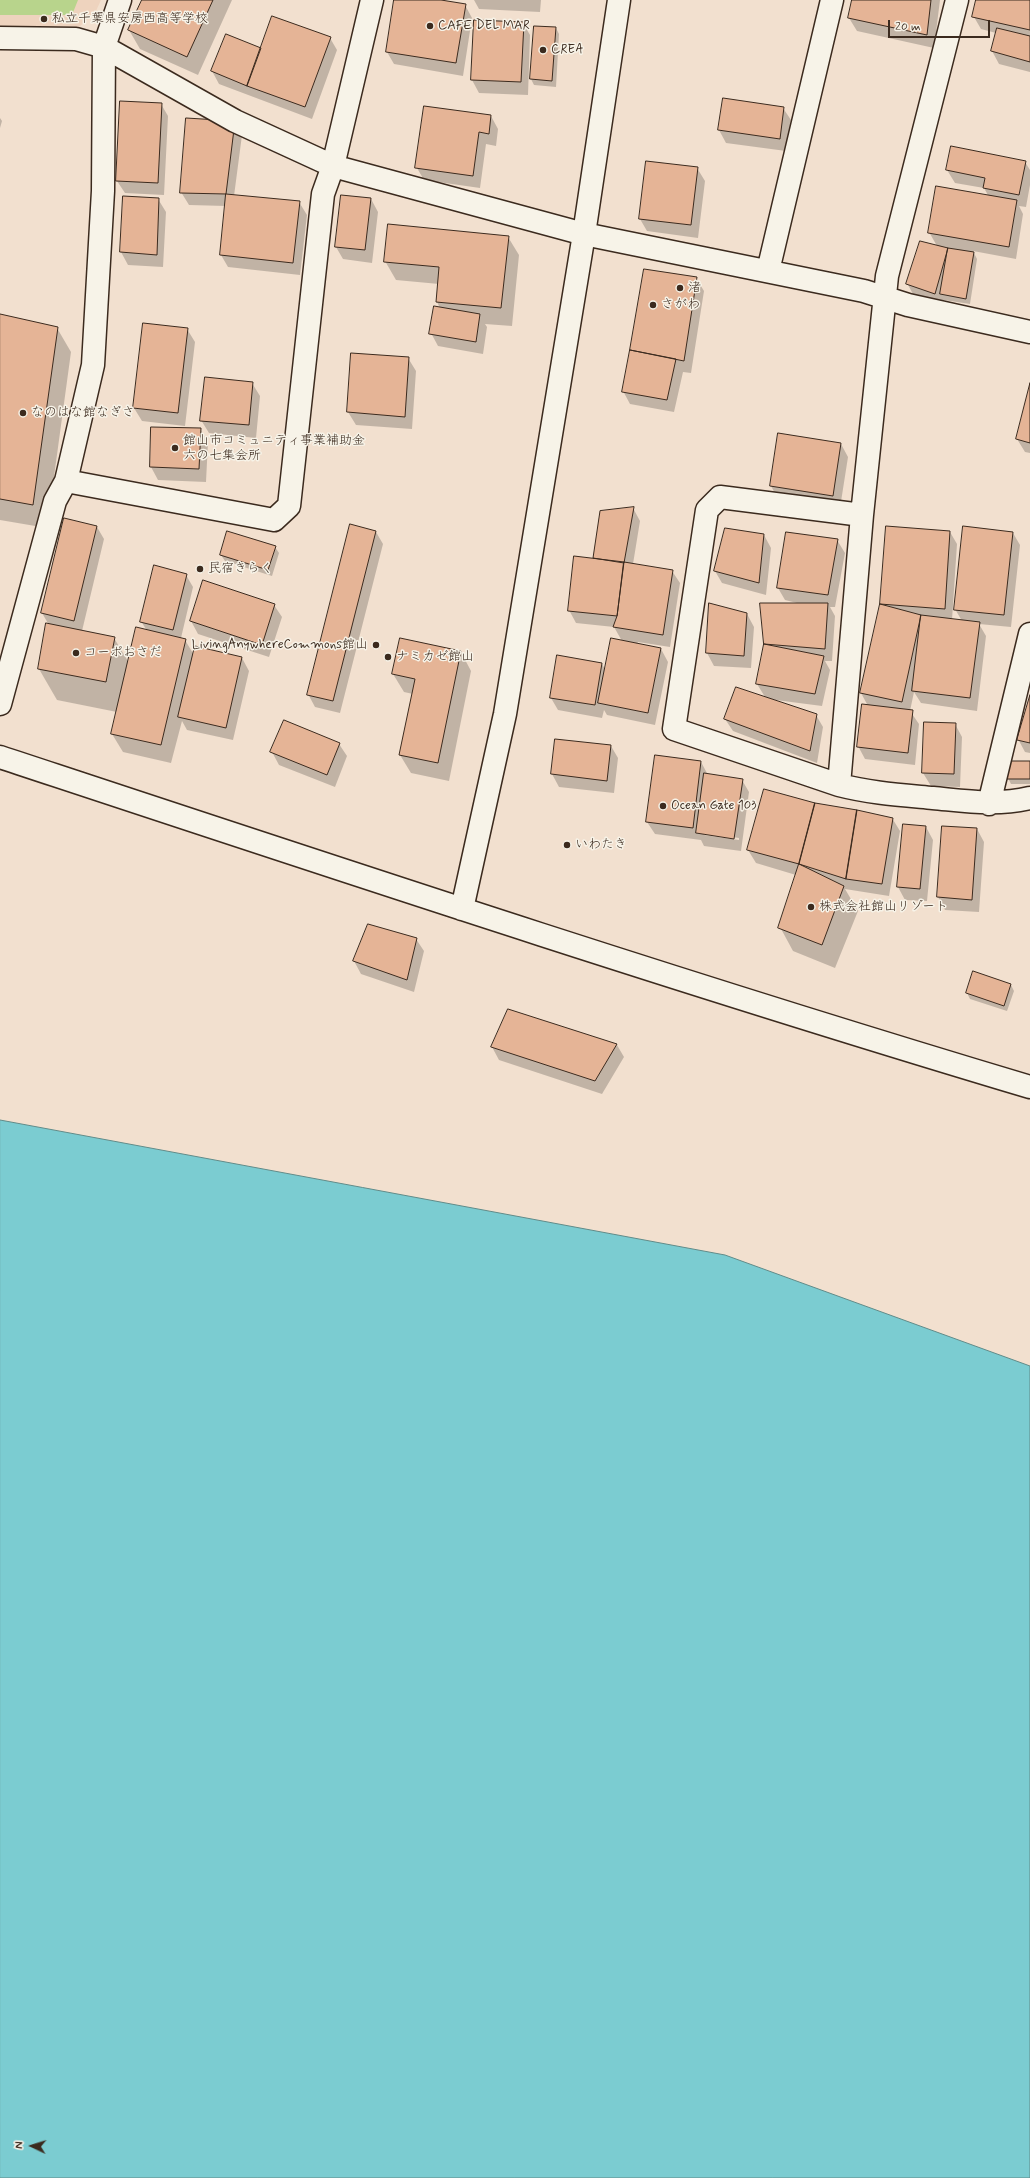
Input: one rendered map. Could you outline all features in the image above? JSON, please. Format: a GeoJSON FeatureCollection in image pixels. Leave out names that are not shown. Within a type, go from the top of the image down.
{"type":"FeatureCollection","features":[{"type":"Feature","properties":{"kind":"street"},"geometry":{"type":"LineString","coordinates":[[0,704],[55,501],[66,481],[93,365],[103,191],[104,47],[120,0]]}},
{"type":"Feature","properties":{"kind":"street"},"geometry":{"type":"LineString","coordinates":[[66,481],[274,520],[289,506],[323,194],[332,166],[372,0]]}},
{"type":"Feature","properties":{"kind":"street"},"geometry":{"type":"LineString","coordinates":[[462,909],[505,714],[584,234],[619,0]]}},
{"type":"Feature","properties":{"kind":"street"},"geometry":{"type":"LineString","coordinates":[[768,271],[832,0]]}},
{"type":"Feature","properties":{"kind":"street"},"geometry":{"type":"LineString","coordinates":[[839,785],[862,515],[887,276],[957,0]]}},
{"type":"Feature","properties":{"kind":"street"},"geometry":{"type":"LineString","coordinates":[[0,38],[76,39],[104,47],[235,121],[332,166],[584,234],[864,291],[908,305],[1030,332]]}},
{"type":"Feature","properties":{"kind":"street"},"geometry":{"type":"LineString","coordinates":[[862,515],[720,497],[708,510],[674,729],[839,785],[866,792],[989,804],[1011,803],[1030,798]]}},
{"type":"Feature","properties":{"kind":"street"},"geometry":{"type":"LineString","coordinates":[[989,804],[1030,634]]}},
{"type":"Feature","properties":{"kind":"street"},"geometry":{"type":"LineString","coordinates":[[0,757],[462,909],[842,1031],[1030,1087]]}},
{"type":"Feature","properties":{"kind":"shaded area","name":"私立千葉県安房西高等学校"},"geometry":{"type":"Polygon","coordinates":[[[0,0],[101,0],[96,11],[78,28],[0,26],[0,0]]]}},
{"type":"Feature","properties":{"kind":"green space"},"geometry":{"type":"Polygon","coordinates":[[[0,0],[78,0],[72,15],[0,15],[0,0]]]}},
{"type":"Feature","properties":{"kind":"water"},"geometry":{"type":"Polygon","coordinates":[[[0,1120],[725,1255],[1030,1366],[1030,2178],[0,2178],[0,1120]]]}},
{"type":"Feature","properties":{"kind":"building"},"geometry":{"type":"Polygon","coordinates":[[[142,0],[213,0],[187,57],[128,30],[142,0]]]}},
{"type":"Feature","properties":{"kind":"building"},"geometry":{"type":"Polygon","coordinates":[[[394,0],[441,0],[466,4],[456,63],[386,52],[394,0]]]}},
{"type":"Feature","properties":{"kind":"building"},"geometry":{"type":"Polygon","coordinates":[[[852,0],[931,0],[927,35],[848,18],[852,0]]]}},
{"type":"Feature","properties":{"kind":"building"},"geometry":{"type":"Polygon","coordinates":[[[976,0],[1030,0],[1030,30],[972,17],[976,0]]]}},
{"type":"Feature","properties":{"kind":"building"},"geometry":{"type":"Polygon","coordinates":[[[272,16],[331,37],[305,107],[247,86],[272,16]]]}},
{"type":"Feature","properties":{"kind":"building"},"geometry":{"type":"Polygon","coordinates":[[[474,20],[524,22],[521,82],[471,80],[474,20]]]}},
{"type":"Feature","properties":{"kind":"building"},"geometry":{"type":"Polygon","coordinates":[[[534,26],[556,27],[552,81],[530,79],[534,26]]]}},
{"type":"Feature","properties":{"kind":"building"},"geometry":{"type":"Polygon","coordinates":[[[997,28],[1030,36],[1030,62],[991,51],[997,28]]]}},
{"type":"Feature","properties":{"kind":"building"},"geometry":{"type":"Polygon","coordinates":[[[226,34],[261,48],[247,86],[211,71],[226,34]]]}},
{"type":"Feature","properties":{"kind":"building"},"geometry":{"type":"Polygon","coordinates":[[[723,98],[784,107],[780,139],[718,130],[723,98]]]}},
{"type":"Feature","properties":{"kind":"building"},"geometry":{"type":"Polygon","coordinates":[[[120,101],[162,103],[158,183],[116,181],[120,101]]]}},
{"type":"Feature","properties":{"kind":"building"},"geometry":{"type":"Polygon","coordinates":[[[424,106],[491,115],[489,134],[479,132],[473,176],[415,168],[424,106]]]}},
{"type":"Feature","properties":{"kind":"building"},"geometry":{"type":"Polygon","coordinates":[[[186,118],[235,121],[226,194],[180,193],[186,118]]]}},
{"type":"Feature","properties":{"kind":"building"},"geometry":{"type":"Polygon","coordinates":[[[951,146],[1026,161],[1019,195],[983,188],[985,178],[946,170],[951,146]]]}},
{"type":"Feature","properties":{"kind":"building"},"geometry":{"type":"Polygon","coordinates":[[[646,161],[698,167],[691,225],[639,219],[646,161]]]}},
{"type":"Feature","properties":{"kind":"building"},"geometry":{"type":"Polygon","coordinates":[[[936,186],[1017,200],[1009,247],[928,233],[936,186]]]}},
{"type":"Feature","properties":{"kind":"building"},"geometry":{"type":"Polygon","coordinates":[[[226,194],[300,201],[293,263],[220,255],[226,194]]]}},
{"type":"Feature","properties":{"kind":"building"},"geometry":{"type":"Polygon","coordinates":[[[341,195],[371,198],[365,250],[335,247],[341,195]]]}},
{"type":"Feature","properties":{"kind":"building"},"geometry":{"type":"Polygon","coordinates":[[[123,196],[159,198],[157,255],[120,252],[123,196]]]}},
{"type":"Feature","properties":{"kind":"building"},"geometry":{"type":"Polygon","coordinates":[[[388,224],[509,236],[501,308],[436,302],[439,267],[384,262],[388,224]]]}},
{"type":"Feature","properties":{"kind":"building"},"geometry":{"type":"Polygon","coordinates":[[[920,241],[948,248],[935,294],[906,284],[920,241]]]}},
{"type":"Feature","properties":{"kind":"building"},"geometry":{"type":"Polygon","coordinates":[[[948,248],[974,252],[966,299],[940,294],[948,248]]]}},
{"type":"Feature","properties":{"kind":"building"},"geometry":{"type":"Polygon","coordinates":[[[644,269],[697,277],[684,361],[630,350],[644,269]]]}},
{"type":"Feature","properties":{"kind":"building"},"geometry":{"type":"Polygon","coordinates":[[[434,306],[480,314],[476,342],[429,334],[434,306]]]}},
{"type":"Feature","properties":{"kind":"building","name":"なのはな館なぎさ"},"geometry":{"type":"Polygon","coordinates":[[[0,314],[58,327],[33,505],[0,499],[0,314]]]}},
{"type":"Feature","properties":{"kind":"building"},"geometry":{"type":"Polygon","coordinates":[[[143,323],[188,328],[178,413],[133,408],[143,323]]]}},
{"type":"Feature","properties":{"kind":"building"},"geometry":{"type":"Polygon","coordinates":[[[630,350],[676,359],[667,400],[622,392],[630,350]]]}},
{"type":"Feature","properties":{"kind":"building"},"geometry":{"type":"Polygon","coordinates":[[[351,353],[409,357],[405,417],[347,412],[351,353]]]}},
{"type":"Feature","properties":{"kind":"building"},"geometry":{"type":"Polygon","coordinates":[[[205,377],[253,382],[249,425],[200,421],[205,377]]]}},
{"type":"Feature","properties":{"kind":"building"},"geometry":{"type":"Polygon","coordinates":[[[1030,383],[1030,443],[1016,439],[1030,383]]]}},
{"type":"Feature","properties":{"kind":"building","name":"館山市コミュニティ事業補助金 六の七集会所"},"geometry":{"type":"Polygon","coordinates":[[[151,427],[201,428],[199,469],[150,467],[151,427]]]}},
{"type":"Feature","properties":{"kind":"building"},"geometry":{"type":"Polygon","coordinates":[[[778,433],[841,443],[833,496],[770,486],[778,433]]]}},
{"type":"Feature","properties":{"kind":"building"},"geometry":{"type":"Polygon","coordinates":[[[634,507],[624,563],[593,558],[600,511],[634,507]]]}},
{"type":"Feature","properties":{"kind":"building"},"geometry":{"type":"Polygon","coordinates":[[[64,518],[97,526],[74,621],[41,613],[64,518]]]}},
{"type":"Feature","properties":{"kind":"building"},"geometry":{"type":"Polygon","coordinates":[[[350,524],[376,531],[333,701],[307,695],[350,524]]]}},
{"type":"Feature","properties":{"kind":"building"},"geometry":{"type":"Polygon","coordinates":[[[886,526],[950,531],[945,609],[880,604],[886,526]]]}},
{"type":"Feature","properties":{"kind":"building"},"geometry":{"type":"Polygon","coordinates":[[[963,526],[1013,532],[1004,615],[954,610],[963,526]]]}},
{"type":"Feature","properties":{"kind":"building"},"geometry":{"type":"Polygon","coordinates":[[[725,528],[764,534],[759,583],[714,571],[725,528]]]}},
{"type":"Feature","properties":{"kind":"building"},"geometry":{"type":"Polygon","coordinates":[[[227,531],[276,546],[268,570],[220,555],[227,531]]]}},
{"type":"Feature","properties":{"kind":"building"},"geometry":{"type":"Polygon","coordinates":[[[786,532],[838,539],[828,595],[777,588],[786,532]]]}},
{"type":"Feature","properties":{"kind":"building"},"geometry":{"type":"Polygon","coordinates":[[[574,556],[624,562],[617,616],[568,611],[574,556]]]}},
{"type":"Feature","properties":{"kind":"building"},"geometry":{"type":"Polygon","coordinates":[[[624,562],[673,570],[663,635],[613,627],[617,616],[624,562]]]}},
{"type":"Feature","properties":{"kind":"building"},"geometry":{"type":"Polygon","coordinates":[[[154,565],[187,574],[173,630],[140,622],[154,565]]]}},
{"type":"Feature","properties":{"kind":"building"},"geometry":{"type":"Polygon","coordinates":[[[203,580],[275,604],[262,645],[190,621],[203,580]]]}},
{"type":"Feature","properties":{"kind":"building"},"geometry":{"type":"Polygon","coordinates":[[[709,603],[747,613],[744,656],[706,653],[709,603]]]}},
{"type":"Feature","properties":{"kind":"building"},"geometry":{"type":"Polygon","coordinates":[[[760,603],[828,603],[825,649],[764,644],[760,603]]]}},
{"type":"Feature","properties":{"kind":"building"},"geometry":{"type":"Polygon","coordinates":[[[880,604],[921,615],[902,702],[860,693],[880,604]]]}},
{"type":"Feature","properties":{"kind":"building"},"geometry":{"type":"Polygon","coordinates":[[[921,615],[980,622],[970,698],[912,691],[921,615]]]}},
{"type":"Feature","properties":{"kind":"building","name":"コーポおさだ"},"geometry":{"type":"Polygon","coordinates":[[[46,623],[115,637],[106,682],[38,669],[46,623]]]}},
{"type":"Feature","properties":{"kind":"building"},"geometry":{"type":"Polygon","coordinates":[[[136,627],[186,639],[161,745],[111,734],[136,627]]]}},
{"type":"Feature","properties":{"kind":"building"},"geometry":{"type":"Polygon","coordinates":[[[400,638],[461,651],[438,763],[399,755],[415,679],[392,674],[400,638]]]}},
{"type":"Feature","properties":{"kind":"building"},"geometry":{"type":"Polygon","coordinates":[[[611,638],[661,648],[648,713],[598,703],[611,638]]]}},
{"type":"Feature","properties":{"kind":"building"},"geometry":{"type":"Polygon","coordinates":[[[764,644],[824,656],[815,694],[756,684],[764,644]]]}},
{"type":"Feature","properties":{"kind":"building"},"geometry":{"type":"Polygon","coordinates":[[[195,646],[242,657],[226,728],[178,717],[195,646]]]}},
{"type":"Feature","properties":{"kind":"building"},"geometry":{"type":"Polygon","coordinates":[[[557,655],[602,663],[595,705],[550,698],[557,655]]]}},
{"type":"Feature","properties":{"kind":"building"},"geometry":{"type":"Polygon","coordinates":[[[736,687],[817,714],[810,751],[724,719],[736,687]]]}},
{"type":"Feature","properties":{"kind":"building"},"geometry":{"type":"Polygon","coordinates":[[[1030,695],[1030,743],[1017,740],[1030,695]]]}},
{"type":"Feature","properties":{"kind":"building"},"geometry":{"type":"Polygon","coordinates":[[[862,704],[913,710],[908,753],[857,747],[862,704]]]}},
{"type":"Feature","properties":{"kind":"building"},"geometry":{"type":"Polygon","coordinates":[[[284,720],[340,743],[327,775],[270,752],[284,720]]]}},
{"type":"Feature","properties":{"kind":"building"},"geometry":{"type":"Polygon","coordinates":[[[924,722],[956,723],[954,774],[922,773],[924,722]]]}},
{"type":"Feature","properties":{"kind":"building"},"geometry":{"type":"Polygon","coordinates":[[[555,739],[611,745],[607,781],[551,774],[555,739]]]}},
{"type":"Feature","properties":{"kind":"building"},"geometry":{"type":"Polygon","coordinates":[[[655,755],[701,761],[693,828],[646,822],[655,755]]]}},
{"type":"Feature","properties":{"kind":"building"},"geometry":{"type":"Polygon","coordinates":[[[1008,761],[1030,761],[1030,779],[1007,779],[1008,761]]]}},
{"type":"Feature","properties":{"kind":"building"},"geometry":{"type":"Polygon","coordinates":[[[704,773],[743,779],[734,839],[696,833],[704,773]]]}},
{"type":"Feature","properties":{"kind":"building"},"geometry":{"type":"Polygon","coordinates":[[[764,789],[815,803],[799,864],[747,850],[764,789]]]}},
{"type":"Feature","properties":{"kind":"building"},"geometry":{"type":"Polygon","coordinates":[[[815,803],[857,810],[846,879],[799,864],[815,803]]]}},
{"type":"Feature","properties":{"kind":"building"},"geometry":{"type":"Polygon","coordinates":[[[857,810],[893,818],[882,884],[846,879],[857,810]]]}},
{"type":"Feature","properties":{"kind":"building"},"geometry":{"type":"Polygon","coordinates":[[[903,824],[926,826],[920,889],[897,887],[903,824]]]}},
{"type":"Feature","properties":{"kind":"building"},"geometry":{"type":"Polygon","coordinates":[[[942,826],[977,828],[972,900],[937,897],[942,826]]]}},
{"type":"Feature","properties":{"kind":"building","name":"株式会社館山リゾート"},"geometry":{"type":"Polygon","coordinates":[[[799,864],[844,886],[822,945],[778,928],[799,864]]]}},
{"type":"Feature","properties":{"kind":"building"},"geometry":{"type":"Polygon","coordinates":[[[368,924],[417,938],[407,980],[353,961],[368,924]]]}},
{"type":"Feature","properties":{"kind":"building"},"geometry":{"type":"Polygon","coordinates":[[[973,971],[1011,984],[1004,1006],[966,993],[973,971]]]}},
{"type":"Feature","properties":{"kind":"building"},"geometry":{"type":"Polygon","coordinates":[[[508,1009],[617,1044],[595,1081],[491,1047],[508,1009]]]}},
{"type":"Feature","properties":{"kind":"place","name":"私立千葉県安房西高等学校"},"geometry":{"type":"Point","coordinates":[44,19]}},
{"type":"Feature","properties":{"kind":"place","name":"CAFE DEL MAR"},"geometry":{"type":"Point","coordinates":[430,26]}},
{"type":"Feature","properties":{"kind":"place","name":"CREA"},"geometry":{"type":"Point","coordinates":[543,50]}},
{"type":"Feature","properties":{"kind":"place","name":"渚"},"geometry":{"type":"Point","coordinates":[680,288]}},
{"type":"Feature","properties":{"kind":"place","name":"さがわ"},"geometry":{"type":"Point","coordinates":[653,305]}},
{"type":"Feature","properties":{"kind":"place","name":"なのはな館なぎさ"},"geometry":{"type":"Point","coordinates":[23,413]}},
{"type":"Feature","properties":{"kind":"place","name":"館山市コミュニティ事業補助金 六の七集会所"},"geometry":{"type":"Point","coordinates":[175,448]}},
{"type":"Feature","properties":{"kind":"place","name":"民宿きらく"},"geometry":{"type":"Point","coordinates":[200,569]}},
{"type":"Feature","properties":{"kind":"place","name":"LivingAnywhereCommons館山"},"geometry":{"type":"Point","coordinates":[376,645]}},
{"type":"Feature","properties":{"kind":"place","name":"コーポおさだ"},"geometry":{"type":"Point","coordinates":[76,653]}},
{"type":"Feature","properties":{"kind":"place","name":"ナミカゼ館山"},"geometry":{"type":"Point","coordinates":[388,657]}},
{"type":"Feature","properties":{"kind":"place","name":"Ocean Gate 103"},"geometry":{"type":"Point","coordinates":[663,806]}},
{"type":"Feature","properties":{"kind":"place","name":"いわたき"},"geometry":{"type":"Point","coordinates":[567,845]}},
{"type":"Feature","properties":{"kind":"place","name":"株式会社館山リゾート"},"geometry":{"type":"Point","coordinates":[811,907]}}]}
